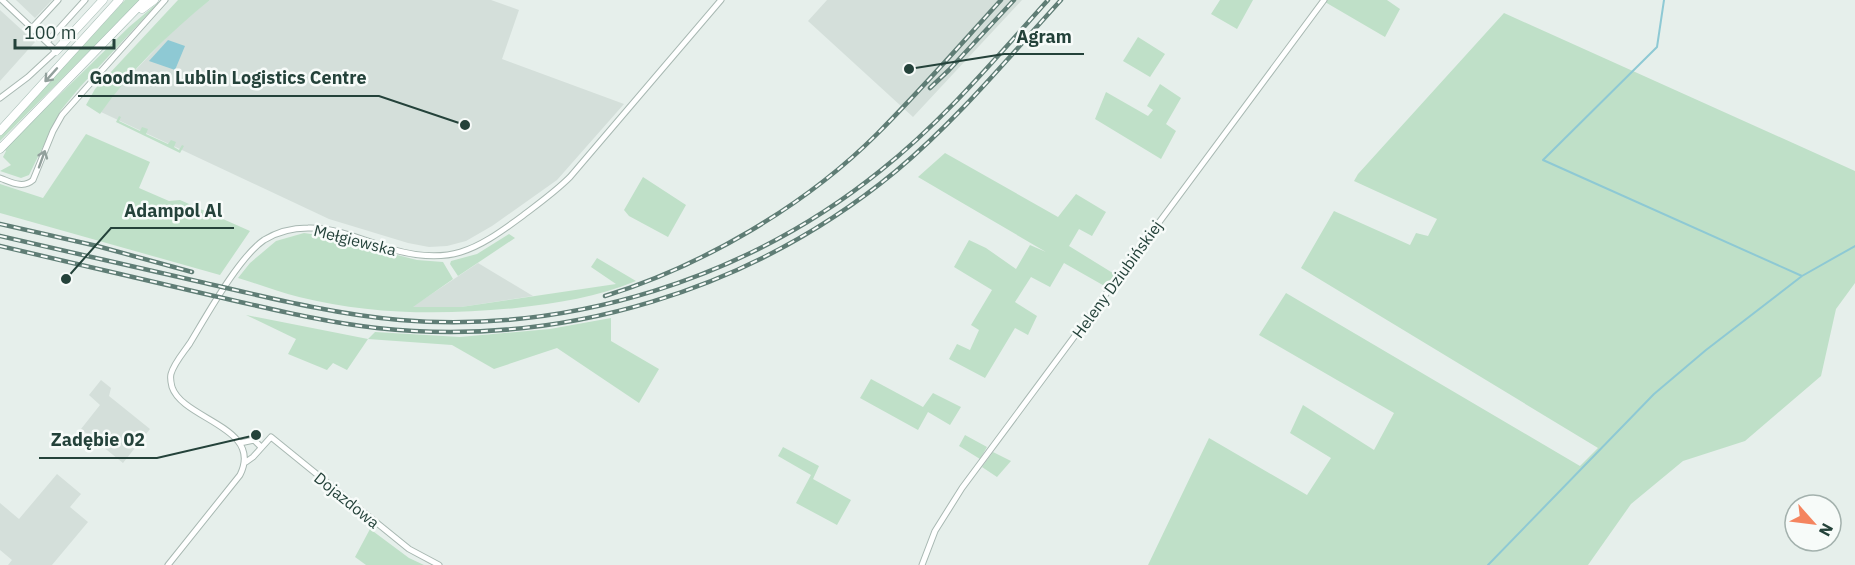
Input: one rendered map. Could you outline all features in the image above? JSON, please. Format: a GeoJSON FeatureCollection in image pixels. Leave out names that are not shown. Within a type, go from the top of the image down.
{"type":"FeatureCollection","features":[{"type":"Feature","properties":{"kind":"main road"},"geometry":{"type":"LineString","coordinates":[[56,51],[103,0]]}},
{"type":"Feature","properties":{"kind":"main road"},"geometry":{"type":"LineString","coordinates":[[0,132],[118,0]]}},
{"type":"Feature","properties":{"kind":"main road"},"geometry":{"type":"LineString","coordinates":[[0,149],[145,0]]}},
{"type":"Feature","properties":{"kind":"main road"},"geometry":{"type":"LineString","coordinates":[[121,25],[154,0]]}},
{"type":"Feature","properties":{"kind":"street"},"geometry":{"type":"LineString","coordinates":[[0,98],[28,77],[56,51],[2,0]]}},
{"type":"Feature","properties":{"kind":"street"},"geometry":{"type":"LineString","coordinates":[[32,28],[58,0]]}},
{"type":"Feature","properties":{"kind":"street"},"geometry":{"type":"LineString","coordinates":[[47,42],[85,0]]}},
{"type":"Feature","properties":{"kind":"street"},"geometry":{"type":"LineString","coordinates":[[0,178],[18,184],[29,184],[33,180],[62,115],[165,0]]}},
{"type":"Feature","properties":{"kind":"street","name":"Mełgiewska"},"geometry":{"type":"LineString","coordinates":[[240,443],[178,397],[171,385],[171,374],[229,282],[256,247],[275,234],[308,228],[327,230],[424,256],[452,255],[479,246],[548,197],[570,177],[721,0]]}},
{"type":"Feature","properties":{"kind":"street","name":"Heleny Dziubińskiej"},"geometry":{"type":"LineString","coordinates":[[922,565],[937,527],[966,482],[1324,0]]}},
{"type":"Feature","properties":{"kind":"street","name":"Dojazdowa"},"geometry":{"type":"LineString","coordinates":[[261,447],[271,437],[409,549],[439,565]]}},
{"type":"Feature","properties":{"kind":"street"},"geometry":{"type":"LineString","coordinates":[[168,565],[240,475],[246,462],[261,447],[254,441],[240,443],[246,462]]}},
{"type":"Feature","properties":{"kind":"shaded area"},"geometry":{"type":"Polygon","coordinates":[[[16,0],[52,0],[35,18],[16,0]]]}},
{"type":"Feature","properties":{"kind":"shaded area"},"geometry":{"type":"Polygon","coordinates":[[[210,0],[491,0],[519,10],[502,59],[624,104],[557,180],[492,226],[466,241],[447,246],[429,247],[408,243],[329,219],[101,112],[115,92],[179,24],[210,0]]]}},
{"type":"Feature","properties":{"kind":"shaded area"},"geometry":{"type":"Polygon","coordinates":[[[827,0],[1022,0],[913,117],[808,21],[827,0]]]}},
{"type":"Feature","properties":{"kind":"shaded area"},"geometry":{"type":"Polygon","coordinates":[[[0,10],[35,42],[0,81],[0,10]]]}},
{"type":"Feature","properties":{"kind":"shaded area"},"geometry":{"type":"Polygon","coordinates":[[[478,263],[533,296],[461,307],[412,307],[478,263]]]}},
{"type":"Feature","properties":{"kind":"shaded area"},"geometry":{"type":"Polygon","coordinates":[[[101,380],[111,388],[109,396],[150,429],[123,463],[81,429],[100,405],[89,395],[101,380]]]}},
{"type":"Feature","properties":{"kind":"shaded area"},"geometry":{"type":"Polygon","coordinates":[[[57,474],[81,494],[70,507],[88,522],[52,565],[8,565],[12,560],[0,550],[0,503],[19,519],[57,474]]]}},
{"type":"Feature","properties":{"kind":"green space"},"geometry":{"type":"Polygon","coordinates":[[[125,0],[140,0],[0,141],[0,136],[125,0]]]}},
{"type":"Feature","properties":{"kind":"green space"},"geometry":{"type":"Polygon","coordinates":[[[161,0],[61,110],[29,175],[21,178],[0,171],[11,165],[3,157],[6,151],[4,149],[129,27],[161,0]]]}},
{"type":"Feature","properties":{"kind":"green space"},"geometry":{"type":"Polygon","coordinates":[[[178,0],[210,0],[151,53],[100,114],[86,105],[95,89],[178,0]]]}},
{"type":"Feature","properties":{"kind":"green space"},"geometry":{"type":"Polygon","coordinates":[[[1220,0],[1253,0],[1237,29],[1211,14],[1220,0]]]}},
{"type":"Feature","properties":{"kind":"green space"},"geometry":{"type":"Polygon","coordinates":[[[1327,0],[1387,0],[1400,9],[1385,37],[1325,2],[1327,0]]]}},
{"type":"Feature","properties":{"kind":"green space"},"geometry":{"type":"Polygon","coordinates":[[[1504,13],[1855,171],[1855,283],[1836,309],[1821,376],[1745,441],[1683,461],[1631,504],[1588,565],[1148,565],[1209,438],[1307,495],[1331,458],[1290,433],[1303,405],[1374,450],[1394,413],[1259,335],[1286,293],[1580,466],[1598,448],[1301,268],[1334,211],[1410,245],[1416,233],[1428,236],[1437,219],[1354,181],[1504,13]]]}},
{"type":"Feature","properties":{"kind":"green space"},"geometry":{"type":"Polygon","coordinates":[[[1138,37],[1165,54],[1150,77],[1123,61],[1138,37]]]}},
{"type":"Feature","properties":{"kind":"green space"},"geometry":{"type":"Polygon","coordinates":[[[1160,84],[1181,98],[1166,124],[1176,131],[1161,159],[1095,119],[1106,92],[1148,116],[1153,110],[1147,106],[1160,84]]]}},
{"type":"Feature","properties":{"kind":"green space"},"geometry":{"type":"Polygon","coordinates":[[[119,116],[121,117],[119,121],[140,131],[142,127],[148,129],[146,134],[168,144],[171,140],[176,142],[174,147],[179,150],[182,145],[184,146],[180,153],[116,122],[119,116]]]}},
{"type":"Feature","properties":{"kind":"green space"},"geometry":{"type":"Polygon","coordinates":[[[86,134],[150,162],[139,188],[169,201],[180,200],[250,231],[220,275],[0,213],[0,184],[43,198],[86,134]]]}},
{"type":"Feature","properties":{"kind":"green space"},"geometry":{"type":"Polygon","coordinates":[[[945,153],[1058,217],[1076,194],[1106,212],[1092,236],[1079,229],[1069,246],[1116,275],[1108,288],[1064,263],[1050,287],[1031,277],[1015,302],[1037,316],[1028,335],[1015,328],[985,378],[949,359],[957,344],[970,350],[979,330],[971,325],[992,290],[954,267],[969,240],[986,248],[1016,269],[1030,245],[1046,252],[918,177],[945,153]]]}},
{"type":"Feature","properties":{"kind":"green space"},"geometry":{"type":"Polygon","coordinates":[[[643,177],[686,205],[668,237],[629,216],[624,210],[643,177]]]}},
{"type":"Feature","properties":{"kind":"green space"},"geometry":{"type":"Polygon","coordinates":[[[304,233],[417,260],[443,262],[453,279],[413,307],[461,307],[616,284],[591,267],[597,258],[636,281],[577,299],[547,304],[461,312],[407,312],[326,303],[291,295],[238,278],[250,263],[276,241],[304,233]]]}},
{"type":"Feature","properties":{"kind":"green space"},"geometry":{"type":"Polygon","coordinates":[[[509,234],[515,238],[458,276],[450,264],[451,261],[477,254],[509,234]]]}},
{"type":"Feature","properties":{"kind":"green space"},"geometry":{"type":"Polygon","coordinates":[[[246,315],[368,339],[347,370],[333,363],[327,370],[288,354],[296,339],[246,315]]]}},
{"type":"Feature","properties":{"kind":"green space"},"geometry":{"type":"Polygon","coordinates":[[[611,318],[611,341],[659,369],[639,403],[557,348],[494,369],[452,345],[368,339],[375,332],[460,337],[550,329],[611,318]]]}},
{"type":"Feature","properties":{"kind":"green space"},"geometry":{"type":"Polygon","coordinates":[[[871,379],[923,407],[933,393],[961,407],[950,425],[928,412],[918,430],[860,398],[871,379]]]}},
{"type":"Feature","properties":{"kind":"green space"},"geometry":{"type":"Polygon","coordinates":[[[965,435],[987,447],[980,459],[959,446],[965,435]]]}},
{"type":"Feature","properties":{"kind":"green space"},"geometry":{"type":"Polygon","coordinates":[[[783,447],[819,466],[813,479],[851,500],[837,525],[796,503],[811,475],[778,456],[783,447]]]}},
{"type":"Feature","properties":{"kind":"green space"},"geometry":{"type":"Polygon","coordinates":[[[993,452],[1011,461],[997,477],[982,467],[993,452]]]}},
{"type":"Feature","properties":{"kind":"green space"},"geometry":{"type":"Polygon","coordinates":[[[370,529],[409,558],[424,565],[366,565],[355,557],[370,529]]]}},
{"type":"Feature","properties":{"kind":"water"},"geometry":{"type":"Polygon","coordinates":[[[168,40],[185,46],[175,70],[149,61],[168,40]]]}},
{"type":"Feature","properties":{"kind":"waterway"},"geometry":{"type":"LineString","coordinates":[[1488,565],[1654,394],[1706,350],[1802,276],[1543,160],[1657,47],[1664,0]]}},
{"type":"Feature","properties":{"kind":"waterway"},"geometry":{"type":"LineString","coordinates":[[1802,276],[1855,246]]}},
{"type":"Feature","properties":{"kind":"railway"},"geometry":{"type":"LineString","coordinates":[[605,296],[642,283],[715,251],[785,209],[818,185],[877,134],[1001,0]]}},
{"type":"Feature","properties":{"kind":"railway"},"geometry":{"type":"LineString","coordinates":[[930,88],[1014,0]]}},
{"type":"Feature","properties":{"kind":"railway"},"geometry":{"type":"LineString","coordinates":[[0,236],[278,300],[326,310],[400,320],[464,322],[528,318],[592,307],[654,291],[715,269],[773,241],[828,209],[903,152],[968,89],[1048,0]]}},
{"type":"Feature","properties":{"kind":"railway"},"geometry":{"type":"LineString","coordinates":[[0,246],[295,314],[377,328],[447,332],[516,329],[585,318],[652,302],[718,278],[780,249],[840,213],[896,171],[940,131],[1061,0]]}},
{"type":"Feature","properties":{"kind":"railway"},"geometry":{"type":"LineString","coordinates":[[0,224],[97,246],[192,272]]}},
{"type":"Feature","properties":{"kind":"place","name":"Agram"},"geometry":{"type":"Point","coordinates":[909,69]}},
{"type":"Feature","properties":{"kind":"place","name":"Goodman Lublin Logistics Centre"},"geometry":{"type":"Point","coordinates":[465,125]}},
{"type":"Feature","properties":{"kind":"place","name":"Adampol Al"},"geometry":{"type":"Point","coordinates":[66,279]}},
{"type":"Feature","properties":{"kind":"place","name":"Zadębie 02"},"geometry":{"type":"Point","coordinates":[256,435]}}]}
